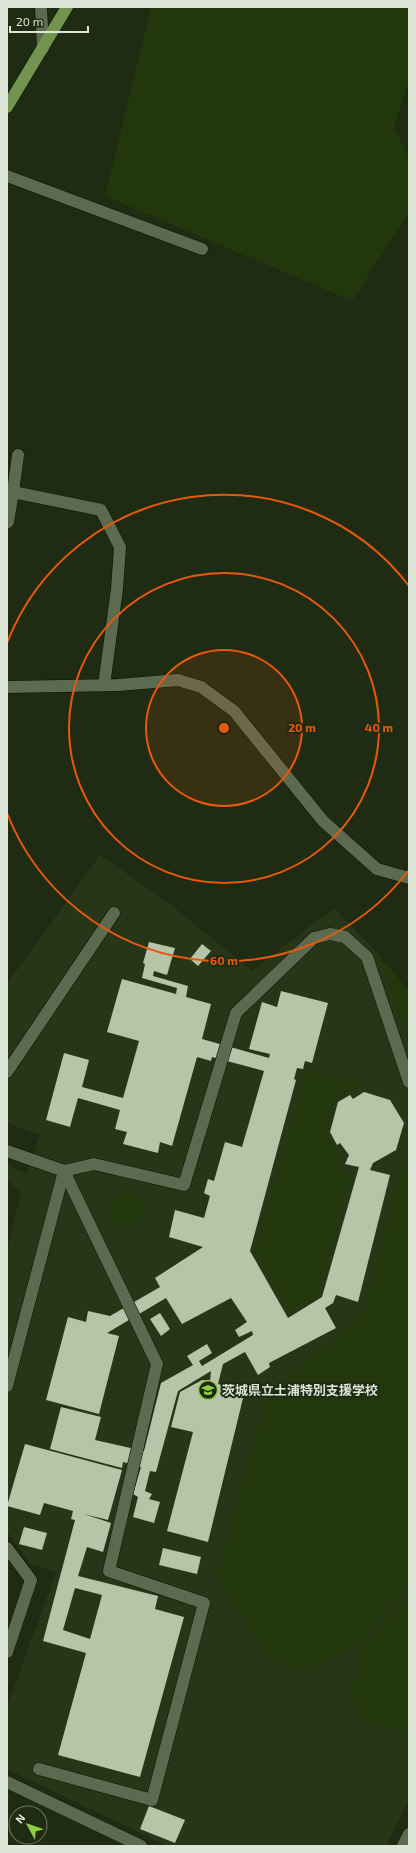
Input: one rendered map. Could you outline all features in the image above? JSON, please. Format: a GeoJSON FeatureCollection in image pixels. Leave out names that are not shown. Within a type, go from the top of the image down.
{"type":"FeatureCollection","features":[{"type":"Feature","properties":{"kind":"main road"},"geometry":{"type":"LineString","coordinates":[[7,108],[67,7]]}},
{"type":"Feature","properties":{"kind":"street"},"geometry":{"type":"LineString","coordinates":[[41,7],[43,48]]}},
{"type":"Feature","properties":{"kind":"street"},"geometry":{"type":"LineString","coordinates":[[7,176],[202,249]]}},
{"type":"Feature","properties":{"kind":"street"},"geometry":{"type":"LineString","coordinates":[[8,522],[18,455]]}},
{"type":"Feature","properties":{"kind":"street"},"geometry":{"type":"LineString","coordinates":[[13,492],[101,510],[120,547],[118,590],[104,685]]}},
{"type":"Feature","properties":{"kind":"street"},"geometry":{"type":"LineString","coordinates":[[7,687],[104,685],[178,680],[201,686],[234,711],[323,820],[377,869],[409,878]]}},
{"type":"Feature","properties":{"kind":"street"},"geometry":{"type":"LineString","coordinates":[[7,1072],[114,913]]}},
{"type":"Feature","properties":{"kind":"street"},"geometry":{"type":"LineString","coordinates":[[7,1151],[64,1171],[94,1164],[184,1185],[236,1013],[314,938],[330,934],[345,937],[367,957],[409,1082]]}},
{"type":"Feature","properties":{"kind":"street"},"geometry":{"type":"LineString","coordinates":[[7,1386],[64,1171]]}},
{"type":"Feature","properties":{"kind":"street"},"geometry":{"type":"LineString","coordinates":[[39,1769],[152,1800],[204,1603],[109,1571],[157,1364],[64,1171]]}},
{"type":"Feature","properties":{"kind":"street"},"geometry":{"type":"LineString","coordinates":[[7,1548],[30,1580],[12,1625],[7,1652]]}},
{"type":"Feature","properties":{"kind":"street"},"geometry":{"type":"LineString","coordinates":[[7,1782],[141,1846]]}},
{"type":"Feature","properties":{"kind":"street"},"geometry":{"type":"LineString","coordinates":[[403,1846],[409,1834]]}},
{"type":"Feature","properties":{"kind":"shaded area"},"geometry":{"type":"Polygon","coordinates":[[[151,7],[409,7],[409,80],[394,127],[409,159],[409,213],[352,301],[105,196],[151,7]]]}},
{"type":"Feature","properties":{"kind":"shaded area","name":"茨城県立土浦特別支援学校"},"geometry":{"type":"Polygon","coordinates":[[[100,855],[166,901],[252,971],[334,908],[379,955],[409,991],[409,1800],[386,1846],[167,1846],[7,1769],[7,1707],[56,1572],[30,1564],[7,1531],[7,1250],[21,1193],[7,1178],[7,1164],[27,1174],[40,1135],[7,1123],[7,984],[100,855]]]}},
{"type":"Feature","properties":{"kind":"shaded area"},"geometry":{"type":"Polygon","coordinates":[[[379,955],[409,991],[409,1044],[379,955]]]}},
{"type":"Feature","properties":{"kind":"shaded area"},"geometry":{"type":"Polygon","coordinates":[[[306,1071],[362,1085],[335,1099],[325,1134],[340,1157],[337,1169],[351,1175],[318,1295],[288,1311],[256,1250],[306,1071]]]}},
{"type":"Feature","properties":{"kind":"shaded area"},"geometry":{"type":"Polygon","coordinates":[[[409,1140],[409,1585],[361,1641],[308,1673],[270,1659],[217,1577],[268,1393],[363,1316],[409,1140]]]}},
{"type":"Feature","properties":{"kind":"shaded area"},"geometry":{"type":"Polygon","coordinates":[[[123,1193],[129,1193],[138,1198],[142,1204],[142,1216],[138,1222],[129,1227],[123,1227],[114,1222],[109,1213],[109,1207],[114,1198],[123,1193]]]}},
{"type":"Feature","properties":{"kind":"shaded area"},"geometry":{"type":"Polygon","coordinates":[[[409,1593],[409,1738],[361,1716],[351,1690],[365,1644],[409,1593]]]}},
{"type":"Feature","properties":{"kind":"building"},"geometry":{"type":"Polygon","coordinates":[[[149,942],[175,948],[167,975],[154,971],[153,976],[188,986],[186,997],[211,1004],[202,1039],[269,1058],[270,1054],[249,1049],[262,1002],[277,1007],[281,991],[328,1003],[312,1063],[305,1061],[303,1069],[297,1068],[294,1079],[296,1080],[250,1251],[288,1318],[322,1297],[359,1167],[345,1164],[349,1155],[340,1143],[337,1145],[330,1132],[338,1102],[350,1095],[353,1099],[364,1092],[390,1100],[404,1123],[396,1150],[373,1163],[370,1170],[390,1175],[358,1302],[336,1295],[333,1303],[325,1308],[336,1328],[269,1363],[270,1367],[258,1375],[245,1352],[223,1364],[218,1384],[245,1390],[208,1542],[167,1531],[193,1432],[171,1427],[180,1392],[202,1380],[210,1381],[211,1371],[178,1391],[156,1472],[150,1471],[145,1491],[152,1494],[149,1499],[160,1502],[154,1523],[133,1517],[138,1497],[133,1494],[141,1467],[123,1462],[122,1468],[50,1449],[61,1407],[101,1417],[95,1440],[144,1451],[161,1383],[193,1365],[187,1356],[207,1344],[212,1353],[199,1361],[202,1366],[253,1335],[252,1331],[239,1337],[235,1330],[247,1322],[231,1298],[182,1324],[166,1298],[107,1333],[119,1336],[99,1414],[46,1400],[68,1317],[86,1322],[88,1311],[110,1316],[160,1287],[155,1278],[203,1247],[169,1237],[175,1210],[204,1218],[210,1196],[204,1193],[208,1179],[214,1181],[225,1142],[242,1147],[264,1071],[212,1057],[211,1061],[197,1057],[172,1146],[160,1142],[158,1153],[123,1144],[127,1132],[115,1129],[120,1110],[78,1098],[70,1127],[46,1120],[64,1053],[89,1060],[82,1087],[123,1098],[139,1041],[107,1032],[122,979],[176,994],[177,988],[142,978],[145,964],[143,963],[149,942]]]}},
{"type":"Feature","properties":{"kind":"building"},"geometry":{"type":"Polygon","coordinates":[[[202,944],[211,951],[198,966],[190,959],[202,944]]]}},
{"type":"Feature","properties":{"kind":"building"},"geometry":{"type":"Polygon","coordinates":[[[160,1313],[170,1329],[161,1336],[150,1319],[160,1313]]]}},
{"type":"Feature","properties":{"kind":"building"},"geometry":{"type":"Polygon","coordinates":[[[25,1444],[122,1470],[108,1520],[84,1514],[111,1523],[103,1552],[87,1547],[78,1576],[158,1596],[155,1609],[184,1617],[140,1777],[58,1755],[86,1653],[43,1641],[75,1520],[71,1519],[73,1511],[44,1503],[40,1515],[7,1506],[25,1444]],[[75,1588],[63,1630],[90,1639],[102,1595],[75,1588]]]}},
{"type":"Feature","properties":{"kind":"building"},"geometry":{"type":"Polygon","coordinates":[[[24,1527],[47,1533],[42,1550],[19,1544],[24,1527]]]}},
{"type":"Feature","properties":{"kind":"building"},"geometry":{"type":"Polygon","coordinates":[[[163,1548],[201,1557],[197,1574],[159,1565],[163,1548]]]}},
{"type":"Feature","properties":{"kind":"building"},"geometry":{"type":"Polygon","coordinates":[[[149,1806],[185,1820],[175,1843],[140,1829],[149,1806]]]}},
{"type":"Feature","properties":{"kind":"place","name":"茨城県立土浦特別支援学校"},"geometry":{"type":"Point","coordinates":[208,1390]}}]}
